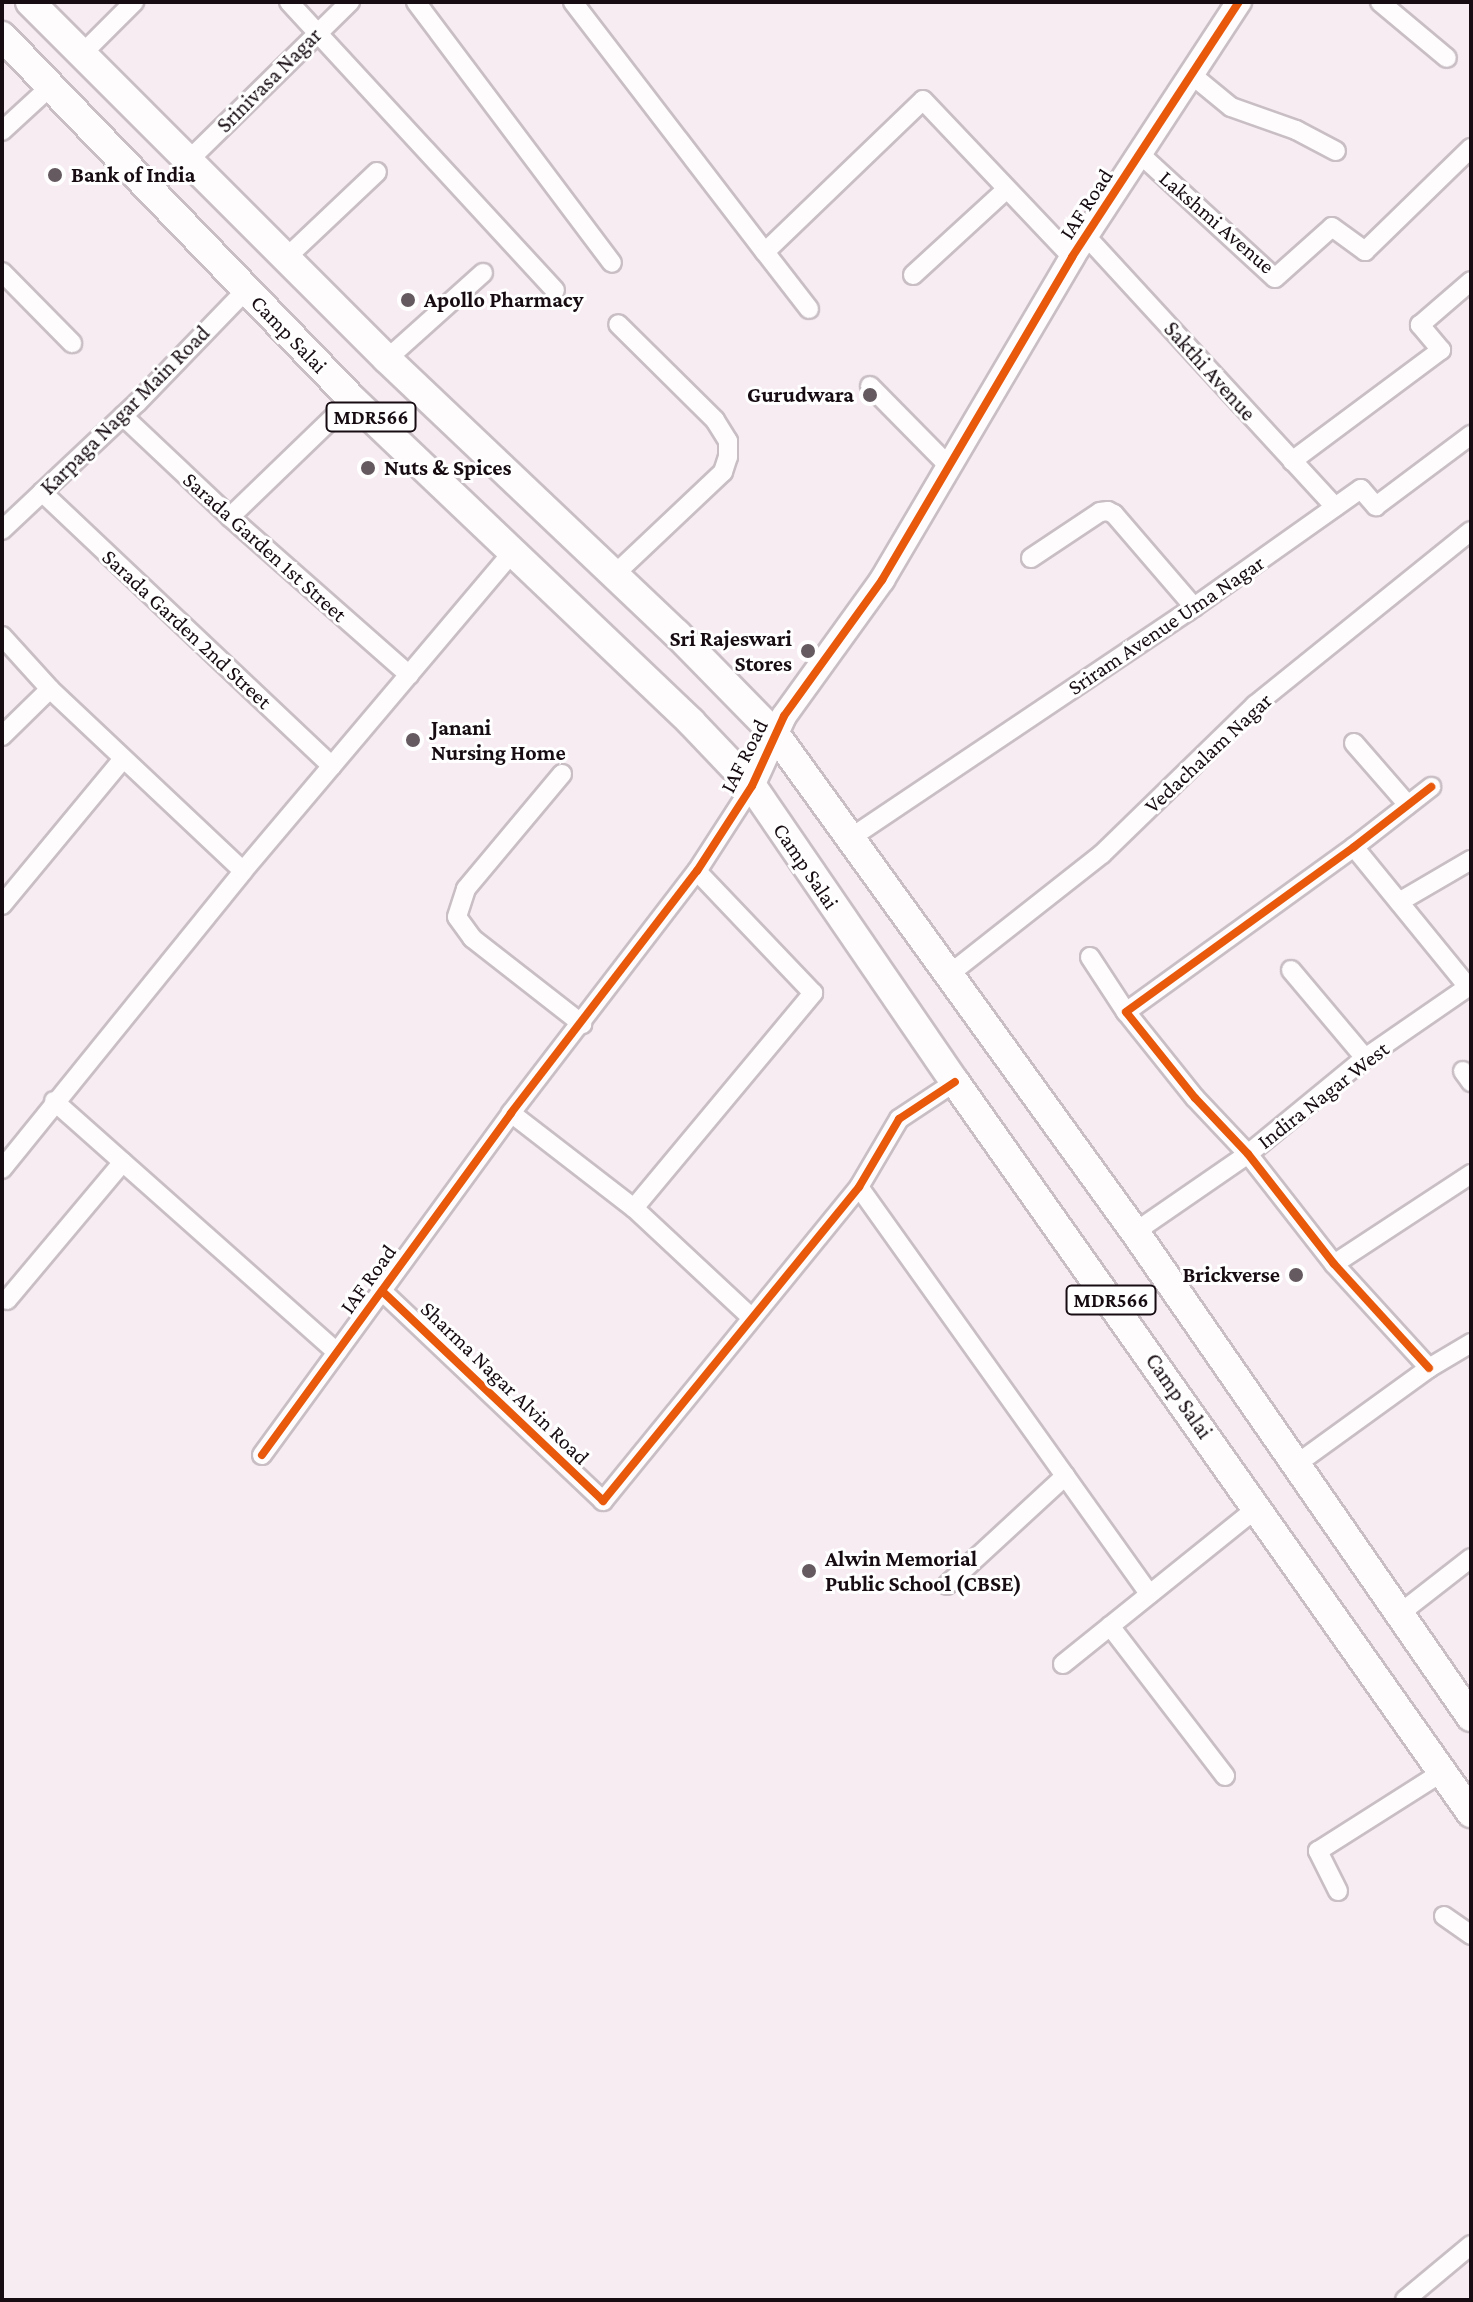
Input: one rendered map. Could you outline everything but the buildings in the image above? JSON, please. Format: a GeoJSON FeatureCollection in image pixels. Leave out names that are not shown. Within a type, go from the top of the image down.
{"type":"FeatureCollection","features":[{"type":"Feature","properties":{"kind":"main road","name":"MDR566"},"geometry":{"type":"LineString","coordinates":[[30,2],[387,359],[614,575],[775,734],[1135,1232],[1298,1463],[1471,1717]]}},
{"type":"Feature","properties":{"kind":"main road","name":"Camp Salai"},"geometry":{"type":"LineString","coordinates":[[2,36],[352,399],[691,722],[752,786],[955,1082],[1258,1507],[1471,1813]]}},
{"type":"Feature","properties":{"kind":"street"},"geometry":{"type":"LineString","coordinates":[[82,54],[134,2]]}},
{"type":"Feature","properties":{"kind":"street"},"geometry":{"type":"LineString","coordinates":[[289,2],[555,290]]}},
{"type":"Feature","properties":{"kind":"street","name":"Srinivasa Nagar"},"geometry":{"type":"LineString","coordinates":[[189,160],[350,2]]}},
{"type":"Feature","properties":{"kind":"street"},"geometry":{"type":"LineString","coordinates":[[416,2],[612,263]]}},
{"type":"Feature","properties":{"kind":"street"},"geometry":{"type":"LineString","coordinates":[[573,2],[809,309]]}},
{"type":"Feature","properties":{"kind":"street","name":"IAF Road"},"geometry":{"type":"LineString","coordinates":[[262,1455],[511,1113],[697,871],[752,786],[775,734],[882,580],[1072,257],[1239,2]]}},
{"type":"Feature","properties":{"kind":"street"},"geometry":{"type":"LineString","coordinates":[[1380,2],[1447,58]]}},
{"type":"Feature","properties":{"kind":"street"},"geometry":{"type":"LineString","coordinates":[[1192,75],[1231,107],[1296,130],[1336,151]]}},
{"type":"Feature","properties":{"kind":"street"},"geometry":{"type":"LineString","coordinates":[[2,131],[51,86]]}},
{"type":"Feature","properties":{"kind":"street"},"geometry":{"type":"LineString","coordinates":[[765,252],[923,100],[1072,257]]}},
{"type":"Feature","properties":{"kind":"street","name":"Lakshmi Avenue"},"geometry":{"type":"LineString","coordinates":[[1140,154],[1275,278],[1332,227],[1365,251],[1471,148]]}},
{"type":"Feature","properties":{"kind":"street"},"geometry":{"type":"LineString","coordinates":[[286,258],[377,172]]}},
{"type":"Feature","properties":{"kind":"street"},"geometry":{"type":"LineString","coordinates":[[913,275],[1007,189]]}},
{"type":"Feature","properties":{"kind":"street","name":"Sakthi Avenue"},"geometry":{"type":"LineString","coordinates":[[1086,236],[1335,507]]}},
{"type":"Feature","properties":{"kind":"street"},"geometry":{"type":"LineString","coordinates":[[2,272],[72,343]]}},
{"type":"Feature","properties":{"kind":"street"},"geometry":{"type":"LineString","coordinates":[[387,359],[483,273]]}},
{"type":"Feature","properties":{"kind":"street"},"geometry":{"type":"LineString","coordinates":[[1292,461],[1441,350],[1420,325],[1471,281]]}},
{"type":"Feature","properties":{"kind":"street","name":"Karpaga Nagar Main Road"},"geometry":{"type":"LineString","coordinates":[[2,530],[123,416],[246,290]]}},
{"type":"Feature","properties":{"kind":"street"},"geometry":{"type":"LineString","coordinates":[[614,575],[723,472],[728,457],[728,441],[715,420],[618,324]]}},
{"type":"Feature","properties":{"kind":"street"},"geometry":{"type":"LineString","coordinates":[[870,386],[950,467]]}},
{"type":"Feature","properties":{"kind":"street"},"geometry":{"type":"LineString","coordinates":[[230,517],[352,399]]}},
{"type":"Feature","properties":{"kind":"street","name":"Sarada Garden 1st Street"},"geometry":{"type":"LineString","coordinates":[[123,416],[230,517],[409,675]]}},
{"type":"Feature","properties":{"kind":"street","name":"Sriram Avenue Uma Nagar"},"geometry":{"type":"LineString","coordinates":[[852,837],[1194,607],[1361,489],[1376,506],[1471,435]]}},
{"type":"Feature","properties":{"kind":"street","name":"Sarada Garden 2nd Street"},"geometry":{"type":"LineString","coordinates":[[42,492],[332,766]]}},
{"type":"Feature","properties":{"kind":"street"},"geometry":{"type":"LineString","coordinates":[[1031,558],[1100,512],[1108,511],[1114,514],[1194,607]]}},
{"type":"Feature","properties":{"kind":"street","name":"Vedachalam Nagar"},"geometry":{"type":"LineString","coordinates":[[947,976],[1102,854],[1255,705],[1471,531]]}},
{"type":"Feature","properties":{"kind":"street"},"geometry":{"type":"LineString","coordinates":[[2,1169],[243,871],[512,553]]}},
{"type":"Feature","properties":{"kind":"street"},"geometry":{"type":"LineString","coordinates":[[2,636],[122,760],[243,871]]}},
{"type":"Feature","properties":{"kind":"street"},"geometry":{"type":"LineString","coordinates":[[2,736],[50,689]]}},
{"type":"Feature","properties":{"kind":"street"},"geometry":{"type":"LineString","coordinates":[[1354,743],[1408,805]]}},
{"type":"Feature","properties":{"kind":"street"},"geometry":{"type":"LineString","coordinates":[[2,905],[122,760]]}},
{"type":"Feature","properties":{"kind":"street"},"geometry":{"type":"LineString","coordinates":[[562,774],[466,889],[457,917],[472,938],[582,1024]]}},
{"type":"Feature","properties":{"kind":"street"},"geometry":{"type":"LineString","coordinates":[[1126,1012],[1354,847],[1431,787]]}},
{"type":"Feature","properties":{"kind":"street"},"geometry":{"type":"LineString","coordinates":[[1354,847],[1470,986]]}},
{"type":"Feature","properties":{"kind":"street"},"geometry":{"type":"LineString","coordinates":[[1399,902],[1471,860]]}},
{"type":"Feature","properties":{"kind":"street"},"geometry":{"type":"LineString","coordinates":[[634,1208],[813,993],[697,871]]}},
{"type":"Feature","properties":{"kind":"street"},"geometry":{"type":"LineString","coordinates":[[1090,957],[1126,1012],[1195,1098],[1248,1154],[1334,1264],[1429,1368]]}},
{"type":"Feature","properties":{"kind":"street"},"geometry":{"type":"LineString","coordinates":[[1291,970],[1365,1058]]}},
{"type":"Feature","properties":{"kind":"street","name":"Indira Nagar West"},"geometry":{"type":"LineString","coordinates":[[1135,1232],[1248,1154],[1365,1058],[1470,986]]}},
{"type":"Feature","properties":{"kind":"street"},"geometry":{"type":"LineString","coordinates":[[511,1113],[634,1208],[752,1318],[859,1187],[899,1119],[955,1082]]}},
{"type":"Feature","properties":{"kind":"street"},"geometry":{"type":"LineString","coordinates":[[54,1101],[337,1352]]}},
{"type":"Feature","properties":{"kind":"street"},"geometry":{"type":"LineString","coordinates":[[7,1300],[123,1162]]}},
{"type":"Feature","properties":{"kind":"street"},"geometry":{"type":"LineString","coordinates":[[1334,1264],[1471,1174]]}},
{"type":"Feature","properties":{"kind":"street"},"geometry":{"type":"LineString","coordinates":[[859,1187],[1149,1594]]}},
{"type":"Feature","properties":{"kind":"street","name":"Sharma Nagar Alvin Road"},"geometry":{"type":"LineString","coordinates":[[382,1291],[603,1501],[752,1318]]}},
{"type":"Feature","properties":{"kind":"street"},"geometry":{"type":"LineString","coordinates":[[1298,1463],[1429,1368],[1471,1343]]}},
{"type":"Feature","properties":{"kind":"street"},"geometry":{"type":"LineString","coordinates":[[947,1585],[1065,1476]]}},
{"type":"Feature","properties":{"kind":"street"},"geometry":{"type":"LineString","coordinates":[[1063,1664],[1258,1507]]}},
{"type":"Feature","properties":{"kind":"street"},"geometry":{"type":"LineString","coordinates":[[1399,1614],[1471,1558]]}},
{"type":"Feature","properties":{"kind":"street"},"geometry":{"type":"LineString","coordinates":[[1110,1626],[1225,1776]]}},
{"type":"Feature","properties":{"kind":"street"},"geometry":{"type":"LineString","coordinates":[[1338,1891],[1318,1851],[1444,1771]]}},
{"type":"Feature","properties":{"kind":"street"},"geometry":{"type":"LineString","coordinates":[[1444,1916],[1471,1935]]}},
{"type":"Feature","properties":{"kind":"street"},"geometry":{"type":"LineString","coordinates":[[1405,2300],[1471,2245]]}},
{"type":"Feature","properties":{"kind":"cycle path"},"geometry":{"type":"LineString","coordinates":[[262,1455],[511,1113],[697,871],[752,786],[784,716],[882,580],[1072,257],[1239,2]]}},
{"type":"Feature","properties":{"kind":"cycle path"},"geometry":{"type":"LineString","coordinates":[[1429,1368],[1334,1264],[1248,1154],[1195,1098],[1126,1012],[1354,847],[1431,787]]}},
{"type":"Feature","properties":{"kind":"cycle path"},"geometry":{"type":"LineString","coordinates":[[382,1291],[603,1501],[859,1187],[899,1119],[955,1082]]}},
{"type":"Feature","properties":{"kind":"place","name":"Bank of India"},"geometry":{"type":"Point","coordinates":[55,175]}},
{"type":"Feature","properties":{"kind":"place","name":"Apollo Pharmacy"},"geometry":{"type":"Point","coordinates":[408,300]}},
{"type":"Feature","properties":{"kind":"place","name":"Gurudwara"},"geometry":{"type":"Point","coordinates":[870,395]}},
{"type":"Feature","properties":{"kind":"place","name":"Nuts & Spices"},"geometry":{"type":"Point","coordinates":[368,468]}},
{"type":"Feature","properties":{"kind":"place","name":"Sri Rajeswari Stores"},"geometry":{"type":"Point","coordinates":[808,651]}},
{"type":"Feature","properties":{"kind":"place","name":"Janani Nursing Home"},"geometry":{"type":"Point","coordinates":[413,740]}},
{"type":"Feature","properties":{"kind":"place","name":"Brickverse"},"geometry":{"type":"Point","coordinates":[1296,1275]}},
{"type":"Feature","properties":{"kind":"place","name":"Alwin Memorial Public School (CBSE)"},"geometry":{"type":"Point","coordinates":[809,1571]}}]}
